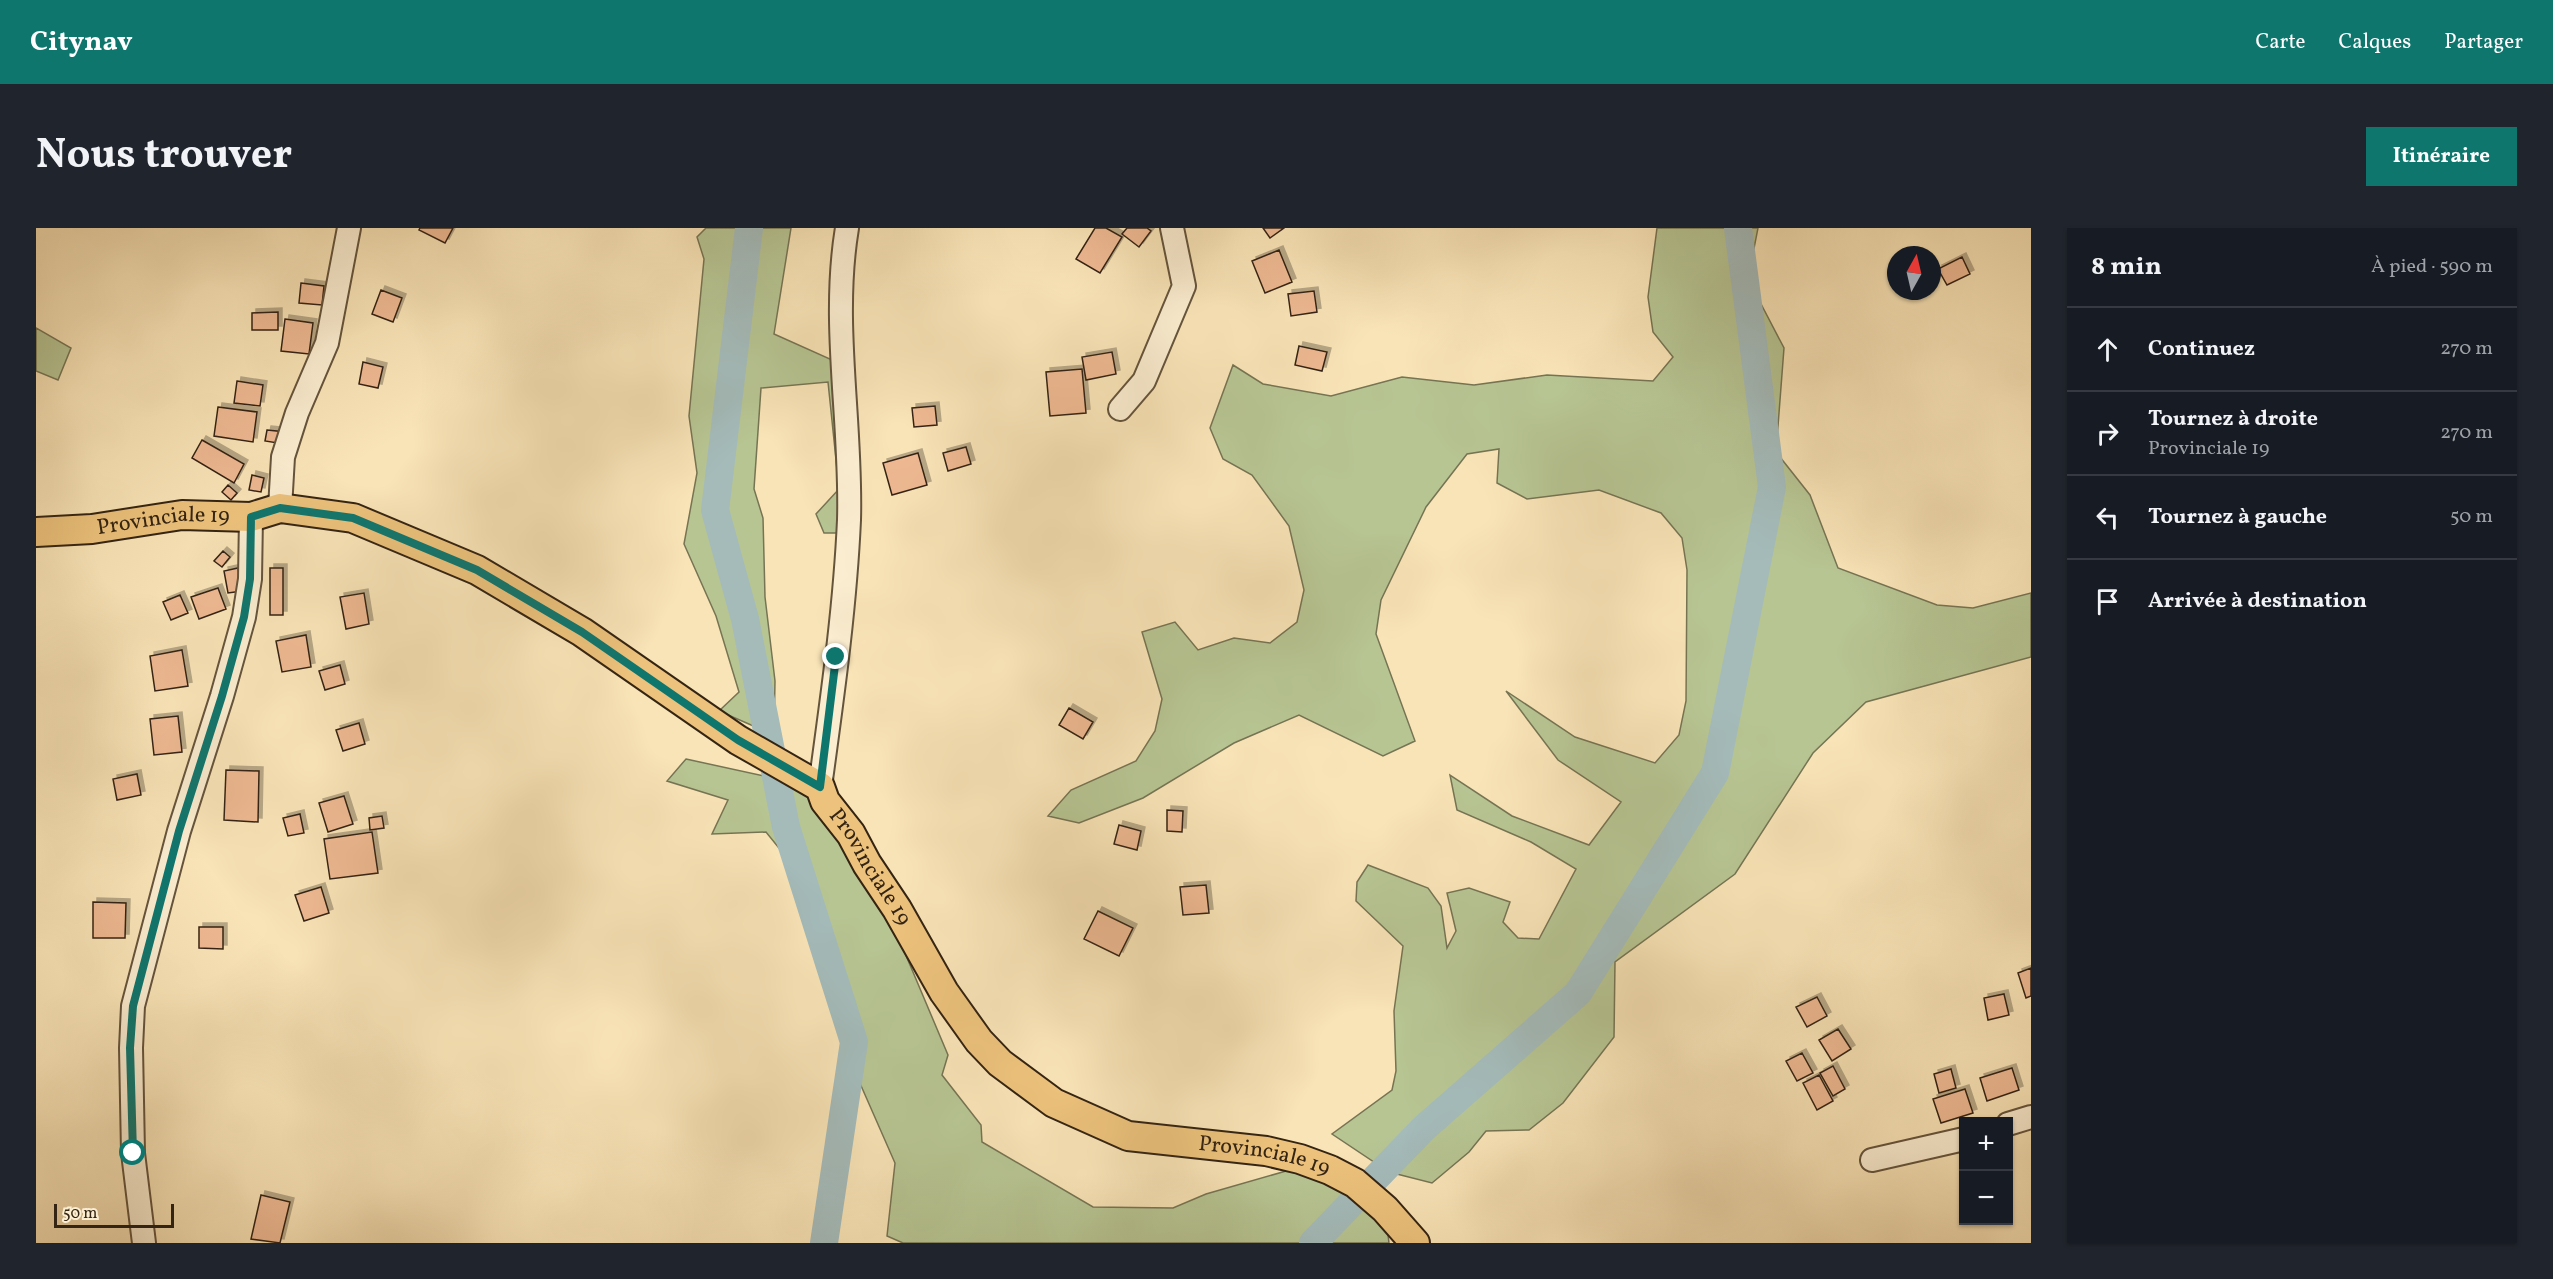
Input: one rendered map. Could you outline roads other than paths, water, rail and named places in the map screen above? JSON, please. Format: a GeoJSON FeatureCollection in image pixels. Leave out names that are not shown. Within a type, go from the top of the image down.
{"type":"FeatureCollection","features":[{"type":"Feature","properties":{"kind":"main road","name":"Provinciale 19"},"geometry":{"type":"LineString","coordinates":[[36,532],[102,527],[182,515],[251,517],[280,508],[353,518],[477,570],[582,632],[738,740],[820,787],[825,801],[851,834],[944,992],[979,1041],[1000,1063],[1054,1103],[1128,1136],[1266,1151],[1330,1170],[1355,1183],[1385,1209],[1415,1243]]}},
{"type":"Feature","properties":{"kind":"street"},"geometry":{"type":"LineString","coordinates":[[280,508],[283,457],[297,413],[327,343],[349,228]]}},
{"type":"Feature","properties":{"kind":"street"},"geometry":{"type":"LineString","coordinates":[[820,787],[835,669],[849,519],[842,318],[847,228]]}},
{"type":"Feature","properties":{"kind":"street"},"geometry":{"type":"LineString","coordinates":[[1120,409],[1144,381],[1184,286],[1172,228]]}},
{"type":"Feature","properties":{"kind":"street"},"geometry":{"type":"LineString","coordinates":[[144,1243],[133,1153],[130,1048],[133,1006],[179,831],[222,696],[244,617],[250,579],[251,517]]}},
{"type":"Feature","properties":{"kind":"street"},"geometry":{"type":"LineString","coordinates":[[2013,1123],[2031,1117]]}},
{"type":"Feature","properties":{"kind":"street"},"geometry":{"type":"LineString","coordinates":[[1872,1160],[1959,1140]]}},
{"type":"Feature","properties":{"kind":"waterway"},"geometry":{"type":"LineString","coordinates":[[749,228],[715,510],[745,619],[786,827],[854,1042],[824,1243]]}},
{"type":"Feature","properties":{"kind":"waterway"},"geometry":{"type":"LineString","coordinates":[[1313,1243],[1424,1128],[1578,993],[1715,773],[1772,487],[1738,228]]}}]}
